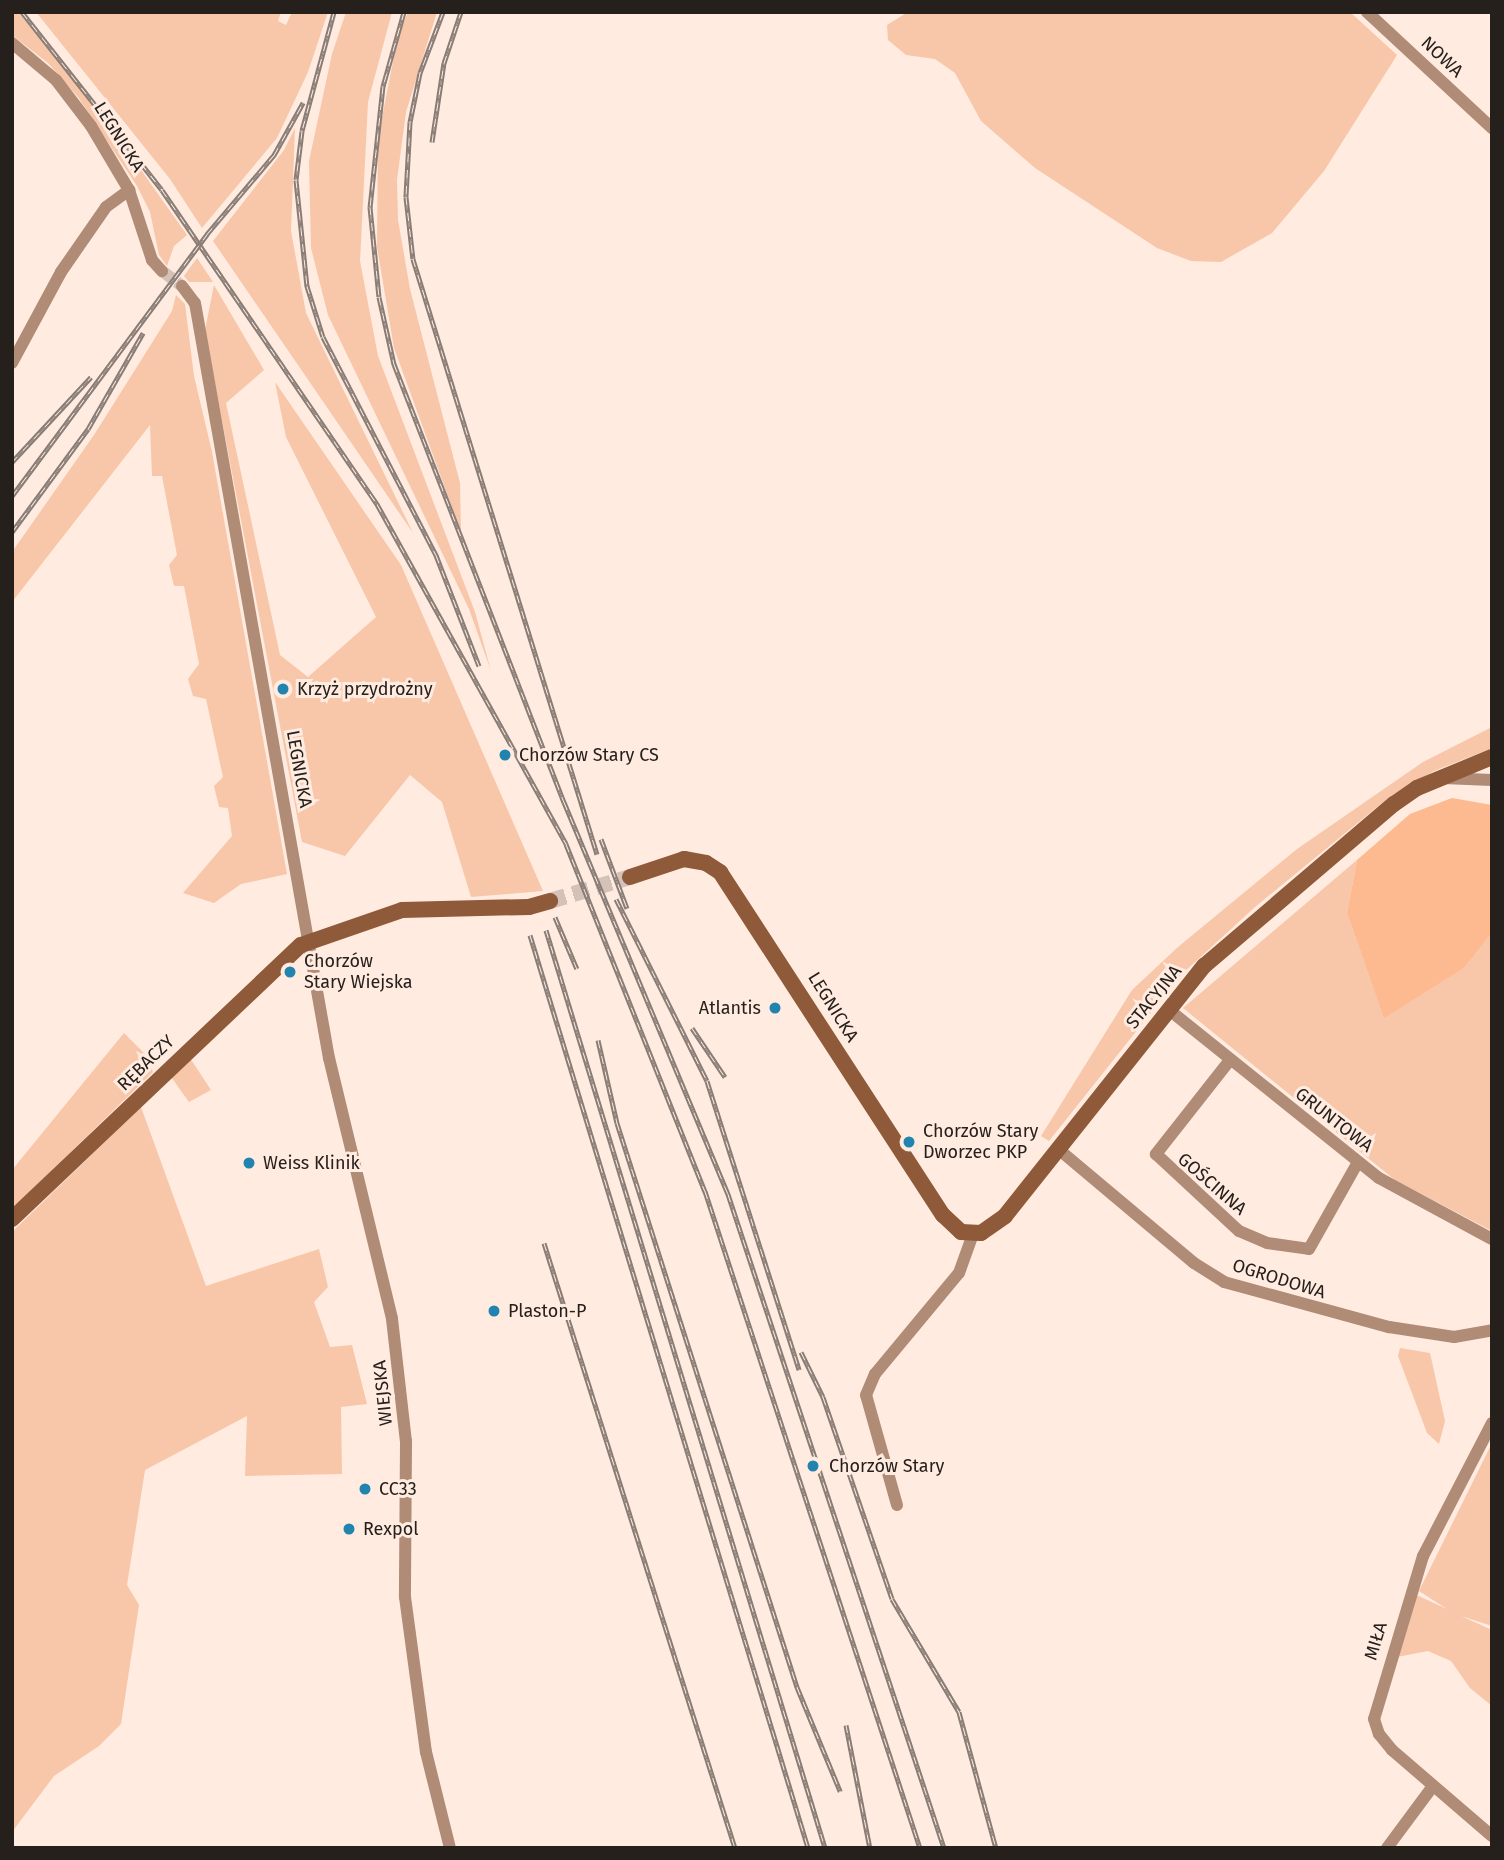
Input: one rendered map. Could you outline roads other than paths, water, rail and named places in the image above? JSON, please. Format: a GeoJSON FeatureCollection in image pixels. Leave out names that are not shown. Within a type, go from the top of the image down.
{"type":"FeatureCollection","features":[{"type":"Feature","properties":{"kind":"street","name":"NOWA"},"geometry":{"type":"LineString","coordinates":[[1367,12],[1492,128]]}},
{"type":"Feature","properties":{"kind":"street","name":"LEGNICKA"},"geometry":{"type":"LineString","coordinates":[[12,43],[43,67],[75,103],[129,190],[152,260],[162,271]]}},
{"type":"Feature","properties":{"kind":"street"},"geometry":{"type":"LineString","coordinates":[[12,363],[61,272],[112,201],[129,190]]}},
{"type":"Feature","properties":{"kind":"street","name":"LEGNICKA"},"geometry":{"type":"LineString","coordinates":[[182,286],[195,303],[310,940]]}},
{"type":"Feature","properties":{"kind":"street","name":"STACYJNA"},"geometry":{"type":"LineString","coordinates":[[973,1234],[998,1223],[1203,966],[1394,804],[1439,778],[1492,757]]}},
{"type":"Feature","properties":{"kind":"street"},"geometry":{"type":"LineString","coordinates":[[1439,778],[1492,780]]}},
{"type":"Feature","properties":{"kind":"street","name":"LEGNICKA"},"geometry":{"type":"LineString","coordinates":[[630,877],[684,859],[706,863],[720,872],[943,1215],[957,1230],[973,1234]]}},
{"type":"Feature","properties":{"kind":"street"},"geometry":{"type":"LineString","coordinates":[[310,940],[402,910],[529,907],[550,901]]}},
{"type":"Feature","properties":{"kind":"street","name":"RĘBACZY"},"geometry":{"type":"LineString","coordinates":[[12,1219],[278,962],[310,940]]}},
{"type":"Feature","properties":{"kind":"street","name":"WIEJSKA"},"geometry":{"type":"LineString","coordinates":[[310,940],[329,1058],[392,1319],[406,1441],[405,1597],[426,1752],[450,1848]]}},
{"type":"Feature","properties":{"kind":"street","name":"GRUNTOWA"},"geometry":{"type":"LineString","coordinates":[[1168,1009],[1400,1192],[1492,1239]]}},
{"type":"Feature","properties":{"kind":"street","name":"GOŚCINNA"},"geometry":{"type":"LineString","coordinates":[[1230,1060],[1156,1154],[1239,1231],[1267,1243],[1309,1249],[1358,1161]]}},
{"type":"Feature","properties":{"kind":"street","name":"OGRODOWA"},"geometry":{"type":"LineString","coordinates":[[1058,1148],[1194,1263],[1224,1282],[1389,1327],[1454,1336],[1492,1331]]}},
{"type":"Feature","properties":{"kind":"street"},"geometry":{"type":"LineString","coordinates":[[897,1505],[866,1395],[875,1374],[959,1273],[973,1234]]}},
{"type":"Feature","properties":{"kind":"street","name":"MIŁA"},"geometry":{"type":"LineString","coordinates":[[1492,1423],[1423,1556],[1374,1709],[1375,1727],[1384,1741],[1492,1836]]}},
{"type":"Feature","properties":{"kind":"street"},"geometry":{"type":"LineString","coordinates":[[1387,1848],[1433,1786]]}},
{"type":"Feature","properties":{"kind":"tunnel"},"geometry":{"type":"LineString","coordinates":[[162,271],[182,286]]}},
{"type":"Feature","properties":{"kind":"tunnel"},"geometry":{"type":"LineString","coordinates":[[550,901],[630,877]]}},
{"type":"Feature","properties":{"kind":"railway"},"geometry":{"type":"LineString","coordinates":[[22,12],[162,190],[377,504],[566,844],[705,1191],[920,1848]]}},
{"type":"Feature","properties":{"kind":"railway"},"geometry":{"type":"LineString","coordinates":[[334,12],[302,131],[296,180],[307,286],[323,337],[436,555],[479,666]]}},
{"type":"Feature","properties":{"kind":"railway"},"geometry":{"type":"LineString","coordinates":[[404,12],[383,86],[370,207],[379,297],[394,364],[564,802],[728,1194],[944,1848]]}},
{"type":"Feature","properties":{"kind":"railway"},"geometry":{"type":"LineString","coordinates":[[443,12],[420,73],[410,122],[406,197],[413,259],[597,854]]}},
{"type":"Feature","properties":{"kind":"railway"},"geometry":{"type":"LineString","coordinates":[[432,142],[444,63],[461,12]]}},
{"type":"Feature","properties":{"kind":"railway"},"geometry":{"type":"LineString","coordinates":[[12,496],[207,234],[274,155],[303,103]]}},
{"type":"Feature","properties":{"kind":"railway"},"geometry":{"type":"LineString","coordinates":[[12,532],[88,429],[143,333]]}},
{"type":"Feature","properties":{"kind":"railway"},"geometry":{"type":"LineString","coordinates":[[12,462],[91,377]]}},
{"type":"Feature","properties":{"kind":"railway"},"geometry":{"type":"LineString","coordinates":[[601,839],[627,908]]}},
{"type":"Feature","properties":{"kind":"railway"},"geometry":{"type":"LineString","coordinates":[[616,899],[707,1081],[799,1370]]}},
{"type":"Feature","properties":{"kind":"railway"},"geometry":{"type":"LineString","coordinates":[[555,917],[577,969]]}},
{"type":"Feature","properties":{"kind":"railway"},"geometry":{"type":"LineString","coordinates":[[546,930],[825,1848]]}},
{"type":"Feature","properties":{"kind":"railway"},"geometry":{"type":"LineString","coordinates":[[530,935],[808,1848]]}},
{"type":"Feature","properties":{"kind":"railway"},"geometry":{"type":"LineString","coordinates":[[692,1028],[725,1077]]}},
{"type":"Feature","properties":{"kind":"railway"},"geometry":{"type":"LineString","coordinates":[[598,1040],[617,1123],[797,1687],[840,1791]]}},
{"type":"Feature","properties":{"kind":"railway"},"geometry":{"type":"LineString","coordinates":[[544,1243],[735,1848]]}},
{"type":"Feature","properties":{"kind":"railway"},"geometry":{"type":"LineString","coordinates":[[801,1352],[823,1397],[892,1599],[959,1712],[996,1848]]}},
{"type":"Feature","properties":{"kind":"railway"},"geometry":{"type":"LineString","coordinates":[[846,1725],[870,1848]]}},
{"type":"Feature","properties":{"kind":"place","name":"Krzyż przydrożny"},"geometry":{"type":"Point","coordinates":[283,689]}},
{"type":"Feature","properties":{"kind":"place","name":"Chorzów Stary CS"},"geometry":{"type":"Point","coordinates":[505,755]}},
{"type":"Feature","properties":{"kind":"place","name":"Chorzów Stary Wiejska"},"geometry":{"type":"Point","coordinates":[290,972]}},
{"type":"Feature","properties":{"kind":"place","name":"Atlantis"},"geometry":{"type":"Point","coordinates":[775,1008]}},
{"type":"Feature","properties":{"kind":"place","name":"Chorzów Stary Dworzec PKP"},"geometry":{"type":"Point","coordinates":[909,1142]}},
{"type":"Feature","properties":{"kind":"place","name":"Weiss Klinik"},"geometry":{"type":"Point","coordinates":[249,1163]}},
{"type":"Feature","properties":{"kind":"place","name":"Plaston-P"},"geometry":{"type":"Point","coordinates":[494,1311]}},
{"type":"Feature","properties":{"kind":"place","name":"Chorzów Stary"},"geometry":{"type":"Point","coordinates":[813,1466]}},
{"type":"Feature","properties":{"kind":"place","name":"CC33"},"geometry":{"type":"Point","coordinates":[365,1489]}},
{"type":"Feature","properties":{"kind":"place","name":"Rexpol"},"geometry":{"type":"Point","coordinates":[349,1529]}}]}
